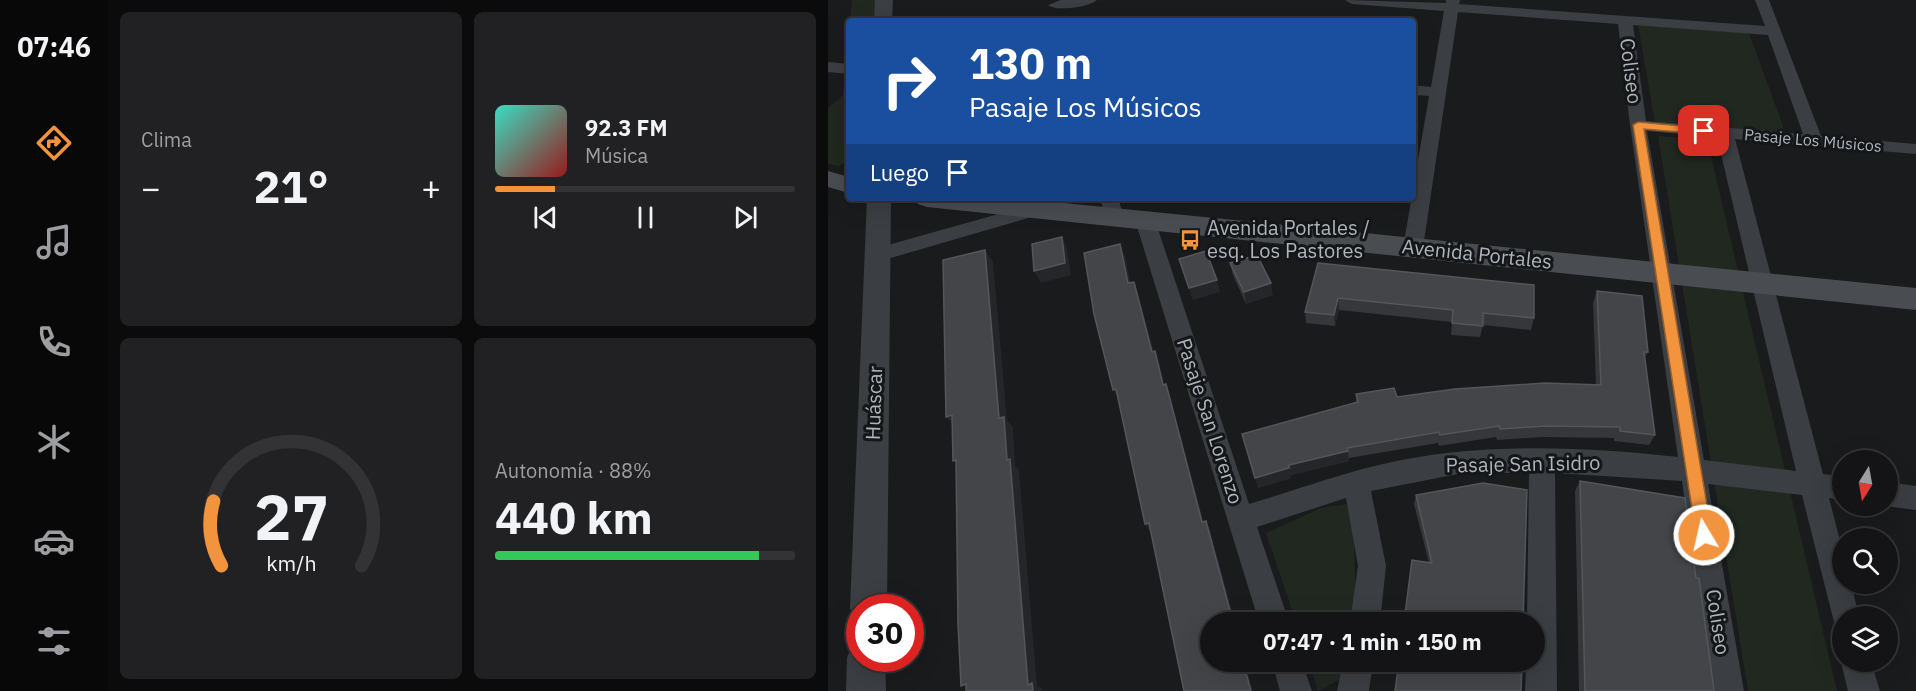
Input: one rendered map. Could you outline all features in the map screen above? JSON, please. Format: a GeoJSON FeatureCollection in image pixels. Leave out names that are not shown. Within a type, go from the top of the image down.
{"type":"FeatureCollection","features":[{"type":"Feature","properties":{"kind":"main road"},"geometry":{"type":"LineString","coordinates":[[828,174],[846,169]]}},
{"type":"Feature","properties":{"kind":"main road"},"geometry":{"type":"LineString","coordinates":[[828,179],[846,184]]}},
{"type":"Feature","properties":{"kind":"main road","name":"Avenida Portales"},"geometry":{"type":"LineString","coordinates":[[957,201],[1038,209],[1112,208],[1145,220],[1916,299]]}},
{"type":"Feature","properties":{"kind":"street"},"geometry":{"type":"LineString","coordinates":[[882,0],[883,18]]}},
{"type":"Feature","properties":{"kind":"street"},"geometry":{"type":"LineString","coordinates":[[1058,18],[1054,2],[1090,0]]}},
{"type":"Feature","properties":{"kind":"street"},"geometry":{"type":"LineString","coordinates":[[1352,0],[1452,4],[1773,31]]}},
{"type":"Feature","properties":{"kind":"street"},"geometry":{"type":"LineString","coordinates":[[1762,0],[1814,140]]}},
{"type":"Feature","properties":{"kind":"street"},"geometry":{"type":"LineString","coordinates":[[1413,248],[1452,4]]}},
{"type":"Feature","properties":{"kind":"street","name":"Coliseo"},"geometry":{"type":"LineString","coordinates":[[1624,20],[1638,125],[1728,691]]}},
{"type":"Feature","properties":{"kind":"street"},"geometry":{"type":"LineString","coordinates":[[828,68],[846,69]]}},
{"type":"Feature","properties":{"kind":"street"},"geometry":{"type":"LineString","coordinates":[[1416,90],[1438,92]]}},
{"type":"Feature","properties":{"kind":"street","name":"Pasaje Los Músicos"},"geometry":{"type":"LineString","coordinates":[[1638,125],[1916,149]]}},
{"type":"Feature","properties":{"kind":"street"},"geometry":{"type":"LineString","coordinates":[[1725,133],[1843,606]]}},
{"type":"Feature","properties":{"kind":"street","name":"Huáscar"},"geometry":{"type":"LineString","coordinates":[[868,594],[879,201]]}},
{"type":"Feature","properties":{"kind":"street","name":"Avenida Portales"},"geometry":{"type":"LineString","coordinates":[[877,255],[1038,209]]}},
{"type":"Feature","properties":{"kind":"street","name":"Pasaje San Lorenzo"},"geometry":{"type":"LineString","coordinates":[[1145,220],[1271,612]]}},
{"type":"Feature","properties":{"kind":"street"},"geometry":{"type":"LineString","coordinates":[[1541,691],[1542,461]]}},
{"type":"Feature","properties":{"kind":"street","name":"Pasaje San Isidro"},"geometry":{"type":"LineString","coordinates":[[1241,519],[1356,482],[1416,468],[1462,462],[1542,461],[1693,469],[1832,486]]}},
{"type":"Feature","properties":{"kind":"street"},"geometry":{"type":"LineString","coordinates":[[1356,482],[1372,566],[1366,612]]}},
{"type":"Feature","properties":{"kind":"street"},"geometry":{"type":"LineString","coordinates":[[1898,496],[1916,498]]}},
{"type":"Feature","properties":{"kind":"street"},"geometry":{"type":"LineString","coordinates":[[866,672],[866,691]]}},
{"type":"Feature","properties":{"kind":"street"},"geometry":{"type":"LineString","coordinates":[[1290,672],[1296,691]]}},
{"type":"Feature","properties":{"kind":"street"},"geometry":{"type":"LineString","coordinates":[[1353,691],[1356,672]]}},
{"type":"Feature","properties":{"kind":"street"},"geometry":{"type":"LineString","coordinates":[[1859,672],[1864,691]]}},
{"type":"Feature","properties":{"kind":"shaded area"},"geometry":{"type":"Polygon","coordinates":[[[852,0],[876,0],[875,18],[850,18],[852,0]]]}},
{"type":"Feature","properties":{"kind":"shaded area"},"geometry":{"type":"Polygon","coordinates":[[[1638,25],[1749,33],[1786,134],[1655,123],[1638,25]]]}},
{"type":"Feature","properties":{"kind":"shaded area"},"geometry":{"type":"Polygon","coordinates":[[[846,64],[846,161],[839,166],[828,164],[828,108],[843,95],[846,64]]]}},
{"type":"Feature","properties":{"kind":"shaded area"},"geometry":{"type":"Polygon","coordinates":[[[1658,136],[1707,139],[1837,691],[1748,691],[1658,136]]]}},
{"type":"Feature","properties":{"kind":"shaded area"},"geometry":{"type":"Polygon","coordinates":[[[1353,503],[1356,612],[1293,612],[1266,533],[1321,508],[1353,503]]]}},
{"type":"Feature","properties":{"kind":"shaded area"},"geometry":{"type":"Polygon","coordinates":[[[1312,672],[1354,672],[1318,691],[1312,672]]]}},
{"type":"Feature","properties":{"kind":"building"},"geometry":{"type":"Polygon","coordinates":[[[1062,237],[1065,263],[1034,271],[1032,244],[1062,237]]]}},
{"type":"Feature","properties":{"kind":"building"},"geometry":{"type":"Polygon","coordinates":[[[1120,244],[1128,283],[1134,282],[1152,352],[1155,351],[1163,385],[1166,384],[1202,522],[1206,521],[1230,612],[1200,612],[1200,672],[1246,672],[1251,691],[1184,691],[1149,523],[1145,524],[1116,389],[1113,390],[1094,314],[1084,253],[1120,244]]]}},
{"type":"Feature","properties":{"kind":"building"},"geometry":{"type":"Polygon","coordinates":[[[985,250],[999,418],[1004,417],[1007,460],[1010,459],[1028,685],[1032,683],[1033,691],[966,691],[966,684],[961,686],[956,460],[953,461],[952,415],[946,417],[943,260],[985,250]]]}},
{"type":"Feature","properties":{"kind":"building"},"geometry":{"type":"Polygon","coordinates":[[[1206,251],[1217,280],[1189,288],[1179,259],[1206,251]]]}},
{"type":"Feature","properties":{"kind":"building"},"geometry":{"type":"Polygon","coordinates":[[[1257,255],[1271,283],[1244,292],[1230,263],[1257,255]]]}},
{"type":"Feature","properties":{"kind":"building"},"geometry":{"type":"Polygon","coordinates":[[[1318,263],[1534,285],[1534,318],[1483,313],[1483,326],[1452,323],[1453,310],[1338,298],[1334,315],[1305,312],[1318,263]]]}},
{"type":"Feature","properties":{"kind":"building"},"geometry":{"type":"Polygon","coordinates":[[[1597,291],[1642,296],[1648,352],[1644,352],[1655,435],[1620,431],[1620,427],[1546,426],[1500,429],[1499,426],[1440,435],[1439,432],[1347,448],[1348,451],[1289,465],[1289,468],[1255,478],[1242,434],[1358,402],[1356,394],[1394,388],[1397,397],[1455,389],[1545,383],[1601,385],[1597,291]]]}},
{"type":"Feature","properties":{"kind":"building"},"geometry":{"type":"Polygon","coordinates":[[[1580,481],[1685,498],[1696,578],[1699,578],[1714,691],[1585,691],[1580,481]]]}},
{"type":"Feature","properties":{"kind":"building"},"geometry":{"type":"Polygon","coordinates":[[[1483,483],[1527,490],[1523,612],[1405,612],[1412,560],[1432,563],[1416,495],[1483,483]]]}},
{"type":"Feature","properties":{"kind":"building"},"geometry":{"type":"Polygon","coordinates":[[[1398,672],[1522,672],[1521,691],[1395,691],[1398,672]]]}},
{"type":"Feature","properties":{"kind":"place","name":"Avenida Portales / esq. Los Pastores"},"geometry":{"type":"Point","coordinates":[1190,240]}},
{"type":"Feature","properties":{"kind":"route"},"geometry":{"type":"LineString","coordinates":[[1704,131],[1638,125],[1704,535]]}}]}
